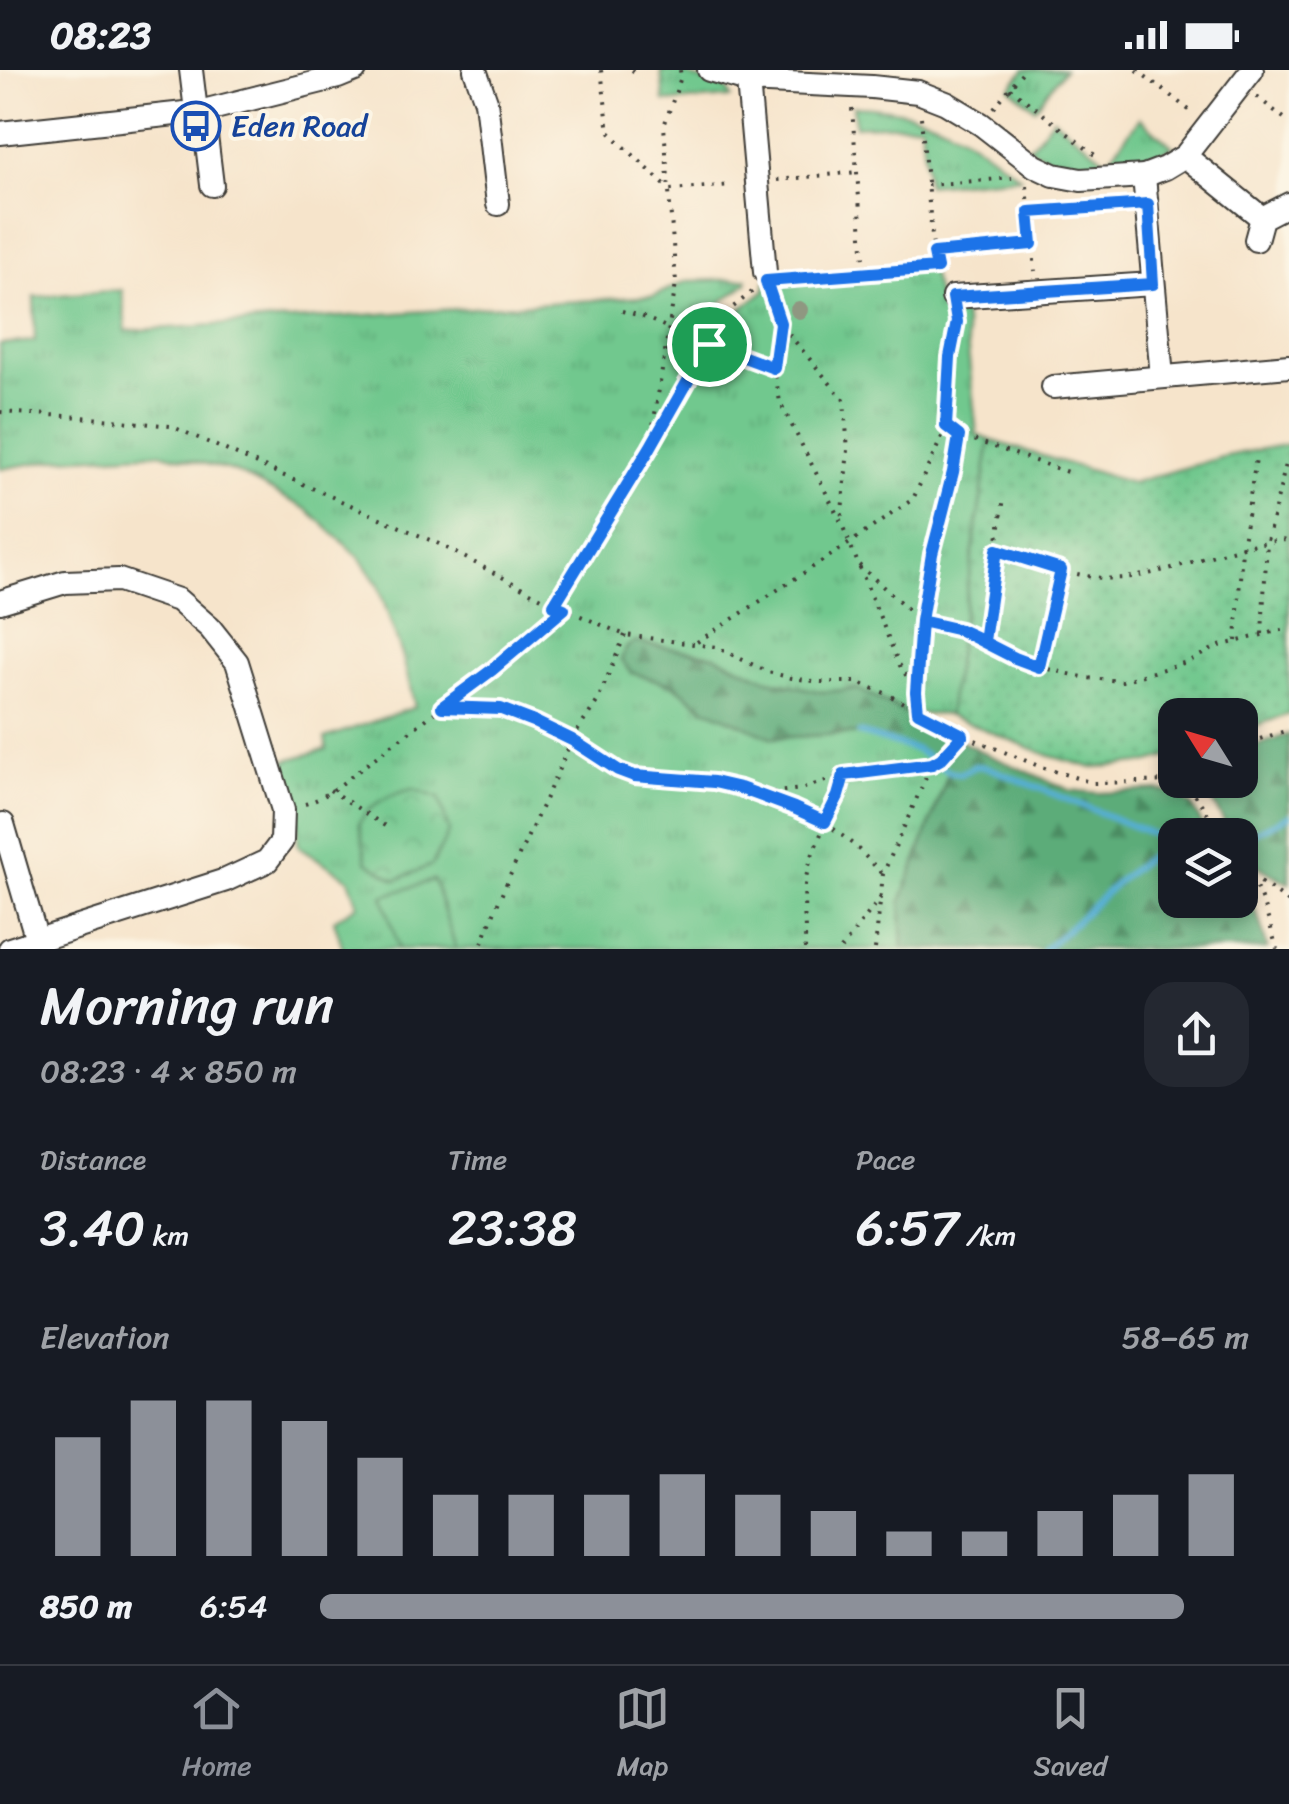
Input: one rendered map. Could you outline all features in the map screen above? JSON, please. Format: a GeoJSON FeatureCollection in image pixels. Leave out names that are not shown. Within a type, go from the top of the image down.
{"type":"FeatureCollection","features":[{"type":"Feature","properties":{"kind":"street"},"geometry":{"type":"LineString","coordinates":[[191,70],[212,186]]}},
{"type":"Feature","properties":{"kind":"street"},"geometry":{"type":"LineString","coordinates":[[0,133],[200,111],[338,78],[355,70]]}},
{"type":"Feature","properties":{"kind":"street"},"geometry":{"type":"LineString","coordinates":[[475,70],[486,102],[498,204]]}},
{"type":"Feature","properties":{"kind":"street"},"geometry":{"type":"LineString","coordinates":[[710,70],[748,81],[865,81],[918,92],[981,124],[1030,171],[1081,180],[1134,177],[1165,168],[1185,156],[1247,78]]}},
{"type":"Feature","properties":{"kind":"street"},"geometry":{"type":"LineString","coordinates":[[748,81],[768,281]]}},
{"type":"Feature","properties":{"kind":"street"},"geometry":{"type":"LineString","coordinates":[[1185,156],[1259,229],[1289,204]]}},
{"type":"Feature","properties":{"kind":"street"},"geometry":{"type":"LineString","coordinates":[[1134,177],[1148,204],[1162,378]]}},
{"type":"Feature","properties":{"kind":"street"},"geometry":{"type":"LineString","coordinates":[[953,297],[1153,284]]}},
{"type":"Feature","properties":{"kind":"street"},"geometry":{"type":"LineString","coordinates":[[1053,388],[1289,366]]}},
{"type":"Feature","properties":{"kind":"street"},"geometry":{"type":"LineString","coordinates":[[0,602],[65,582],[119,580],[178,600],[210,628],[237,662],[283,810],[282,842],[267,862],[226,880],[10,949]]}},
{"type":"Feature","properties":{"kind":"street"},"geometry":{"type":"LineString","coordinates":[[3,824],[37,940]]}},
{"type":"Feature","properties":{"kind":"path"},"geometry":{"type":"LineString","coordinates":[[601,70],[609,132],[670,190]]}},
{"type":"Feature","properties":{"kind":"path"},"geometry":{"type":"LineString","coordinates":[[650,448],[676,283],[664,126],[680,70]]}},
{"type":"Feature","properties":{"kind":"path"},"geometry":{"type":"LineString","coordinates":[[981,124],[1024,70]]}},
{"type":"Feature","properties":{"kind":"path"},"geometry":{"type":"LineString","coordinates":[[1137,70],[1210,125]]}},
{"type":"Feature","properties":{"kind":"path"},"geometry":{"type":"LineString","coordinates":[[1247,78],[1289,122]]}},
{"type":"Feature","properties":{"kind":"path"},"geometry":{"type":"LineString","coordinates":[[865,81],[865,274]]}},
{"type":"Feature","properties":{"kind":"path"},"geometry":{"type":"LineString","coordinates":[[1010,88],[1134,177]]}},
{"type":"Feature","properties":{"kind":"path"},"geometry":{"type":"LineString","coordinates":[[694,644],[913,499],[946,426],[950,357],[957,322],[953,297],[937,268],[934,253],[918,92]]}},
{"type":"Feature","properties":{"kind":"path"},"geometry":{"type":"LineString","coordinates":[[927,184],[1030,171],[1029,212],[1037,292]]}},
{"type":"Feature","properties":{"kind":"path"},"geometry":{"type":"LineString","coordinates":[[1029,212],[1148,204]]}},
{"type":"Feature","properties":{"kind":"path"},"geometry":{"type":"LineString","coordinates":[[934,253],[1032,244]]}},
{"type":"Feature","properties":{"kind":"path"},"geometry":{"type":"LineString","coordinates":[[554,605],[732,308],[768,281],[937,268]]}},
{"type":"Feature","properties":{"kind":"path"},"geometry":{"type":"LineString","coordinates":[[768,281],[780,323],[774,368],[780,402],[841,522],[899,664],[916,692]]}},
{"type":"Feature","properties":{"kind":"path"},"geometry":{"type":"LineString","coordinates":[[622,311],[774,368]]}},
{"type":"Feature","properties":{"kind":"path"},"geometry":{"type":"LineString","coordinates":[[780,323],[844,400],[848,450],[841,522]]}},
{"type":"Feature","properties":{"kind":"path"},"geometry":{"type":"LineString","coordinates":[[0,412],[171,426],[439,544],[554,605],[626,635],[716,647],[768,672],[792,678],[856,682],[1040,768],[1093,783],[1158,780]]}},
{"type":"Feature","properties":{"kind":"path"},"geometry":{"type":"LineString","coordinates":[[946,426],[959,436],[1070,473]]}},
{"type":"Feature","properties":{"kind":"path"},"geometry":{"type":"LineString","coordinates":[[918,712],[921,621],[959,436]]}},
{"type":"Feature","properties":{"kind":"path"},"geometry":{"type":"LineString","coordinates":[[1236,641],[1242,548],[1256,458]]}},
{"type":"Feature","properties":{"kind":"path"},"geometry":{"type":"LineString","coordinates":[[1262,634],[1268,541],[1287,460]]}},
{"type":"Feature","properties":{"kind":"path"},"geometry":{"type":"LineString","coordinates":[[984,641],[1004,497]]}},
{"type":"Feature","properties":{"kind":"path"},"geometry":{"type":"LineString","coordinates":[[997,550],[1081,576],[1121,578],[1170,569],[1268,541],[1289,540]]}},
{"type":"Feature","properties":{"kind":"path"},"geometry":{"type":"LineString","coordinates":[[859,565],[921,621],[960,630],[1039,667],[1087,678],[1122,681],[1186,662],[1219,646],[1289,628]]}},
{"type":"Feature","properties":{"kind":"path"},"geometry":{"type":"LineString","coordinates":[[1039,667],[1061,570]]}},
{"type":"Feature","properties":{"kind":"path"},"geometry":{"type":"LineString","coordinates":[[283,810],[312,802],[330,790],[492,670],[564,609]]}},
{"type":"Feature","properties":{"kind":"path"},"geometry":{"type":"LineString","coordinates":[[480,949],[499,896],[572,740],[597,702],[626,635]]}},
{"type":"Feature","properties":{"kind":"path"},"geometry":{"type":"LineString","coordinates":[[442,707],[501,709],[572,740],[634,776],[714,782],[758,794],[825,822],[883,874]]}},
{"type":"Feature","properties":{"kind":"path"},"geometry":{"type":"LineString","coordinates":[[1258,740],[1287,731]]}},
{"type":"Feature","properties":{"kind":"path"},"geometry":{"type":"LineString","coordinates":[[758,794],[801,789],[844,775],[932,764],[963,735]]}},
{"type":"Feature","properties":{"kind":"path"},"geometry":{"type":"LineString","coordinates":[[876,949],[883,874],[932,764]]}},
{"type":"Feature","properties":{"kind":"path"},"geometry":{"type":"LineString","coordinates":[[805,949],[805,881],[844,775]]}},
{"type":"Feature","properties":{"kind":"path"},"geometry":{"type":"LineString","coordinates":[[330,790],[385,826]]}},
{"type":"Feature","properties":{"kind":"path"},"geometry":{"type":"LineString","coordinates":[[1258,881],[1289,902]]}},
{"type":"Feature","properties":{"kind":"path"},"geometry":{"type":"LineString","coordinates":[[1258,893],[1277,949]]}},
{"type":"Feature","properties":{"kind":"path"},"geometry":{"type":"LineString","coordinates":[[841,949],[881,897]]}},
{"type":"Feature","properties":{"kind":"green space"},"geometry":{"type":"Polygon","coordinates":[[[661,70],[679,70],[721,86],[731,98],[664,101],[661,70]]]}},
{"type":"Feature","properties":{"kind":"green space"},"geometry":{"type":"Polygon","coordinates":[[[1024,70],[1064,70],[1035,108],[1010,88],[1024,70]]]}},
{"type":"Feature","properties":{"kind":"green space"},"geometry":{"type":"Polygon","coordinates":[[[853,106],[903,112],[944,125],[1020,177],[927,185],[921,124],[855,126],[853,106]]]}},
{"type":"Feature","properties":{"kind":"green space"},"geometry":{"type":"Polygon","coordinates":[[[1053,118],[1107,161],[1140,118],[1173,147],[1119,164],[1064,162],[1029,148],[1053,118]]]}},
{"type":"Feature","properties":{"kind":"green space"},"geometry":{"type":"Polygon","coordinates":[[[930,268],[940,306],[963,304],[977,435],[990,440],[948,715],[909,713],[857,689],[822,692],[768,680],[714,655],[634,643],[632,673],[674,685],[704,708],[773,738],[859,733],[917,750],[949,772],[901,902],[903,949],[343,949],[334,920],[358,905],[349,879],[298,846],[298,821],[284,761],[327,749],[325,738],[415,707],[378,585],[359,557],[308,510],[234,471],[162,453],[59,459],[0,469],[0,344],[35,341],[34,297],[122,290],[126,331],[654,296],[687,281],[747,279],[723,301],[717,314],[736,313],[765,290],[766,281],[930,268]]]}},
{"type":"Feature","properties":{"kind":"green space"},"geometry":{"type":"Polygon","coordinates":[[[990,440],[1131,483],[1226,456],[1289,444],[1289,714],[1258,725],[1258,698],[1158,698],[1158,760],[1093,768],[1050,756],[948,715],[990,440]]]}},
{"type":"Feature","properties":{"kind":"green space"},"geometry":{"type":"Polygon","coordinates":[[[634,642],[714,655],[768,680],[822,692],[857,689],[991,756],[1070,790],[1157,790],[1158,798],[1180,798],[1192,806],[1199,818],[1158,818],[1158,918],[1258,916],[1268,949],[903,949],[901,902],[949,772],[916,750],[859,733],[773,738],[704,708],[674,685],[632,673],[621,660],[634,642]]]}},
{"type":"Feature","properties":{"kind":"green space"},"geometry":{"type":"Polygon","coordinates":[[[1289,734],[1289,884],[1258,865],[1258,818],[1222,818],[1210,798],[1258,798],[1258,745],[1289,734]]]}},
{"type":"Feature","properties":{"kind":"green space"},"geometry":{"type":"Polygon","coordinates":[[[413,789],[439,798],[449,831],[432,865],[396,880],[367,862],[359,823],[382,800],[413,789]]]}},
{"type":"Feature","properties":{"kind":"green space"},"geometry":{"type":"Polygon","coordinates":[[[434,880],[456,949],[399,949],[383,896],[434,880]]]}},
{"type":"Feature","properties":{"kind":"waterway"},"geometry":{"type":"LineString","coordinates":[[859,733],[917,750],[949,772],[960,774],[975,766],[987,767],[1158,836]]}},
{"type":"Feature","properties":{"kind":"waterway"},"geometry":{"type":"LineString","coordinates":[[1258,831],[1289,816]]}},
{"type":"Feature","properties":{"kind":"waterway"},"geometry":{"type":"LineString","coordinates":[[1044,949],[1158,850]]}},
{"type":"Feature","properties":{"kind":"place","name":"Eden Road"},"geometry":{"type":"Point","coordinates":[196,126]}},
{"type":"Feature","properties":{"kind":"route"},"geometry":{"type":"LineString","coordinates":[[709,344],[554,605],[564,609],[442,707],[501,709],[572,740],[634,776],[714,782],[740,788],[825,822],[844,775],[932,764],[963,735],[918,712],[921,621],[960,630],[984,641],[997,550],[1061,570],[1039,667],[960,630],[921,621],[959,436],[946,426],[950,357],[957,322],[953,297],[1153,284],[1148,204],[1029,212],[1032,244],[934,253],[937,268],[766,281],[780,323],[774,368],[709,344]]}}]}
